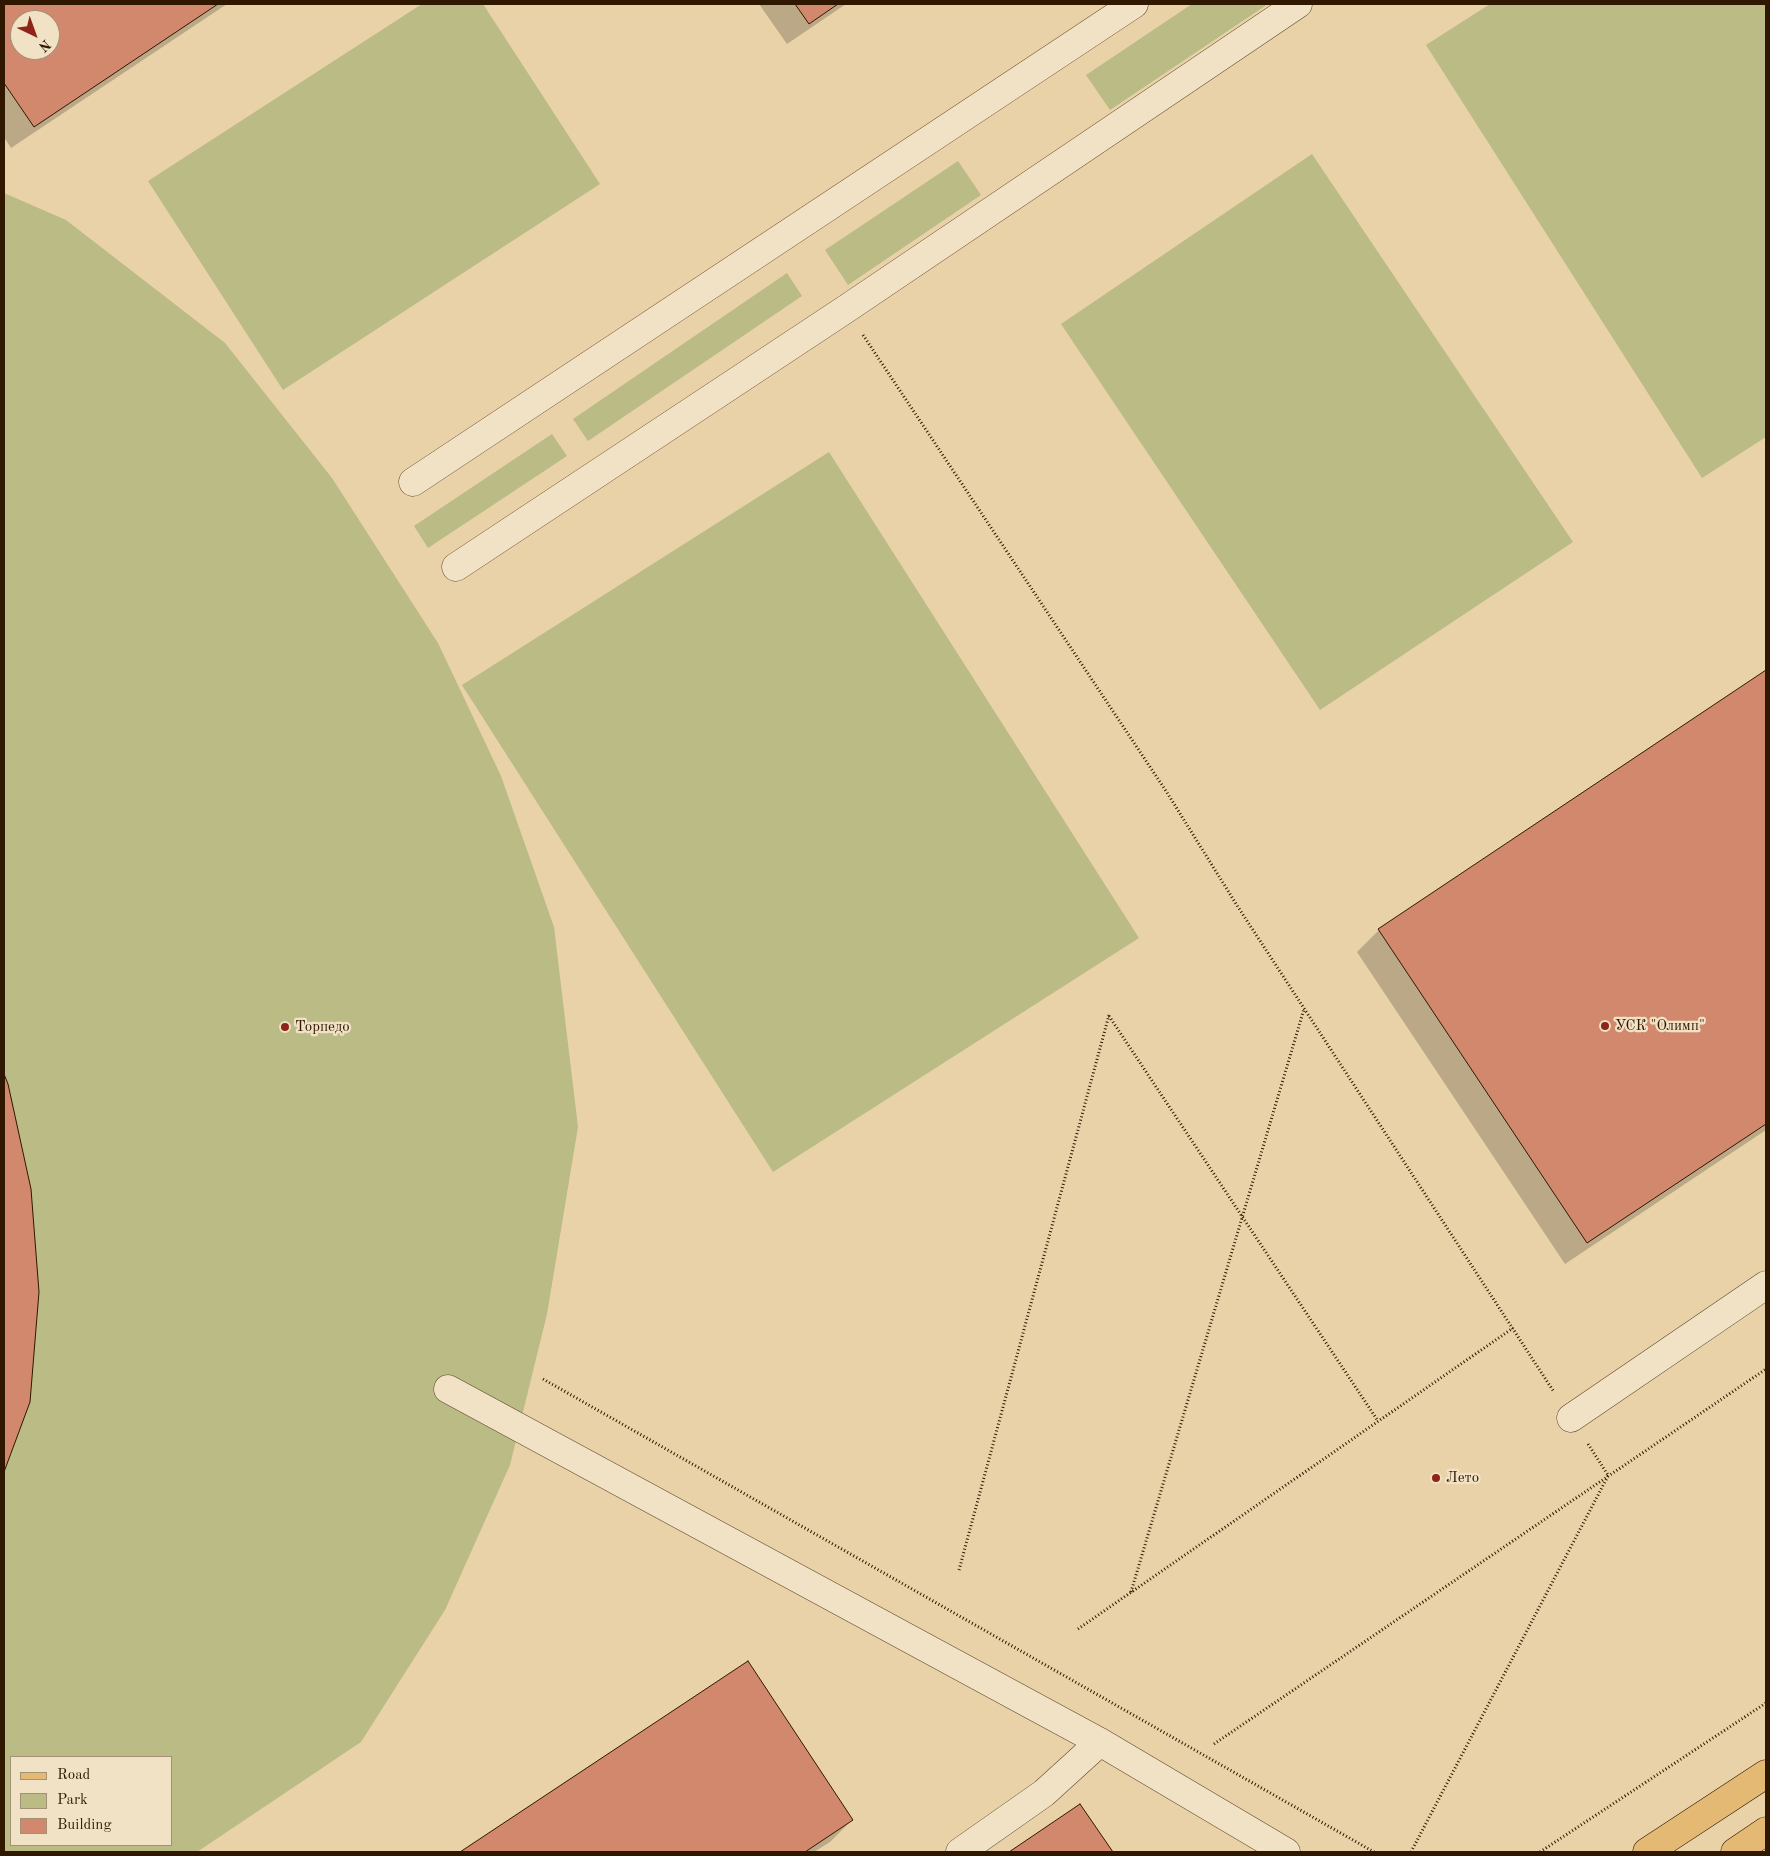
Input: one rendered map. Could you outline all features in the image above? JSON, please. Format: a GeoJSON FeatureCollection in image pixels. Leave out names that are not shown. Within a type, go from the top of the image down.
{"type":"FeatureCollection","features":[{"type":"Feature","properties":{"kind":"main road"},"geometry":{"type":"LineString","coordinates":[[1647,1852],[1766,1774]]}},
{"type":"Feature","properties":{"kind":"main road"},"geometry":{"type":"LineString","coordinates":[[1735,1852],[1766,1831]]}},
{"type":"Feature","properties":{"kind":"lane"},"geometry":{"type":"LineString","coordinates":[[413,482],[1134,4]]}},
{"type":"Feature","properties":{"kind":"lane"},"geometry":{"type":"LineString","coordinates":[[456,567],[846,309],[1298,4]]}},
{"type":"Feature","properties":{"kind":"lane"},"geometry":{"type":"LineString","coordinates":[[1571,1418],[1766,1285]]}},
{"type":"Feature","properties":{"kind":"lane"},"geometry":{"type":"LineString","coordinates":[[448,1389],[1100,1742],[1286,1852]]}},
{"type":"Feature","properties":{"kind":"lane"},"geometry":{"type":"LineString","coordinates":[[960,1852],[1044,1793],[1100,1742]]}},
{"type":"Feature","properties":{"kind":"path"},"geometry":{"type":"LineString","coordinates":[[846,309],[1166,791],[1304,1008],[1608,1475]]}},
{"type":"Feature","properties":{"kind":"path"},"geometry":{"type":"LineString","coordinates":[[1131,1592],[1304,1008]]}},
{"type":"Feature","properties":{"kind":"path"},"geometry":{"type":"LineString","coordinates":[[959,1570],[1109,1015],[1378,1421]]}},
{"type":"Feature","properties":{"kind":"path"},"geometry":{"type":"LineString","coordinates":[[1078,1629],[1513,1328]]}},
{"type":"Feature","properties":{"kind":"path"},"geometry":{"type":"LineString","coordinates":[[1214,1744],[1766,1369]]}},
{"type":"Feature","properties":{"kind":"path"},"geometry":{"type":"LineString","coordinates":[[543,1379],[1374,1852]]}},
{"type":"Feature","properties":{"kind":"path"},"geometry":{"type":"LineString","coordinates":[[1411,1852],[1608,1475]]}},
{"type":"Feature","properties":{"kind":"path"},"geometry":{"type":"LineString","coordinates":[[1540,1852],[1766,1703]]}},
{"type":"Feature","properties":{"kind":"green space"},"geometry":{"type":"Polygon","coordinates":[[[422,4],[483,4],[600,184],[283,390],[148,181],[422,4]]]}},
{"type":"Feature","properties":{"kind":"green space"},"geometry":{"type":"Polygon","coordinates":[[[1192,4],[1268,4],[1110,110],[1086,75],[1192,4]]]}},
{"type":"Feature","properties":{"kind":"green space"},"geometry":{"type":"Polygon","coordinates":[[[1490,4],[1766,4],[1766,437],[1702,478],[1426,45],[1490,4]]]}},
{"type":"Feature","properties":{"kind":"green space"},"geometry":{"type":"Polygon","coordinates":[[[1312,154],[1573,542],[1320,710],[1061,324],[1312,154]]]}},
{"type":"Feature","properties":{"kind":"green space"},"geometry":{"type":"Polygon","coordinates":[[[958,161],[981,195],[848,285],[825,250],[958,161]]]}},
{"type":"Feature","properties":{"kind":"green space","name":"Торпедо"},"geometry":{"type":"Polygon","coordinates":[[[4,193],[66,220],[225,343],[332,478],[438,643],[501,776],[554,927],[578,1127],[547,1314],[510,1465],[445,1610],[361,1742],[197,1852],[4,1852],[4,193]]]}},
{"type":"Feature","properties":{"kind":"green space"},"geometry":{"type":"Polygon","coordinates":[[[787,273],[802,296],[588,441],[573,419],[787,273]]]}},
{"type":"Feature","properties":{"kind":"green space"},"geometry":{"type":"Polygon","coordinates":[[[552,434],[567,456],[428,548],[414,526],[552,434]]]}},
{"type":"Feature","properties":{"kind":"green space"},"geometry":{"type":"Polygon","coordinates":[[[829,452],[1139,938],[773,1172],[462,685],[829,452]]]}},
{"type":"Feature","properties":{"kind":"building"},"geometry":{"type":"Polygon","coordinates":[[[4,4],[218,4],[34,127],[4,83],[4,4]]]}},
{"type":"Feature","properties":{"kind":"building"},"geometry":{"type":"Polygon","coordinates":[[[795,4],[838,4],[809,24],[795,4]]]}},
{"type":"Feature","properties":{"kind":"building","name":"УСК \"Олимп\""},"geometry":{"type":"Polygon","coordinates":[[[1766,670],[1766,1124],[1587,1243],[1378,929],[1766,670]]]}},
{"type":"Feature","properties":{"kind":"building"},"geometry":{"type":"Polygon","coordinates":[[[4,1074],[8,1084],[31,1189],[39,1292],[30,1402],[4,1472],[4,1074]]]}},
{"type":"Feature","properties":{"kind":"building"},"geometry":{"type":"Polygon","coordinates":[[[748,1661],[853,1820],[805,1852],[460,1852],[748,1661]]]}},
{"type":"Feature","properties":{"kind":"building"},"geometry":{"type":"Polygon","coordinates":[[[1080,1804],[1113,1852],[1009,1852],[1080,1804]]]}},
{"type":"Feature","properties":{"kind":"place","name":"УСК \"Олимп\""},"geometry":{"type":"Point","coordinates":[1605,1026]}},
{"type":"Feature","properties":{"kind":"place","name":"Торпедо"},"geometry":{"type":"Point","coordinates":[285,1027]}},
{"type":"Feature","properties":{"kind":"place","name":"Лето"},"geometry":{"type":"Point","coordinates":[1436,1478]}}]}
